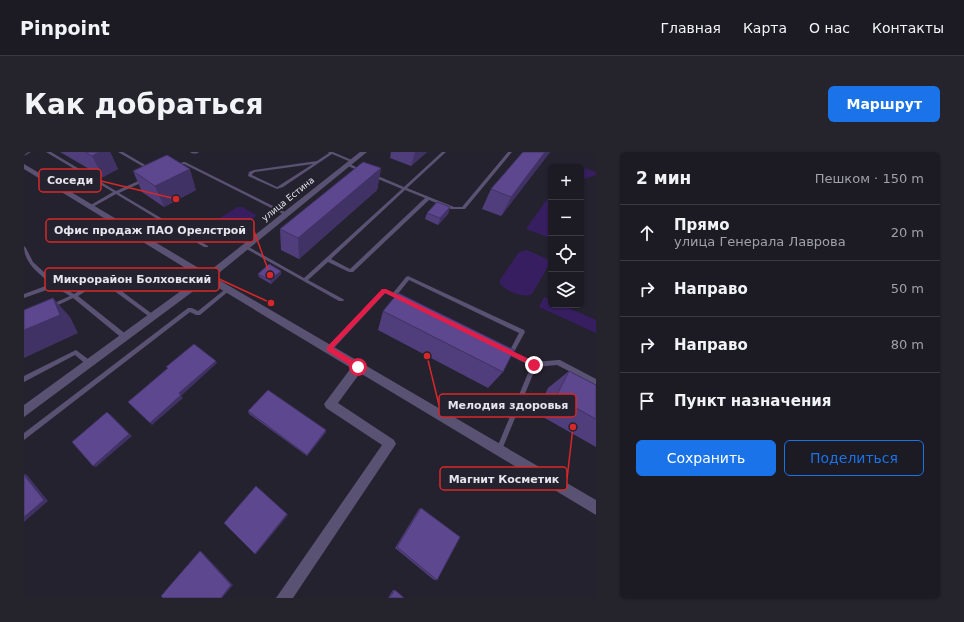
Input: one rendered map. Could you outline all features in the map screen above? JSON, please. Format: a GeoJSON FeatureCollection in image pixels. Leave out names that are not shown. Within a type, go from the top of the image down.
{"type":"FeatureCollection","features":[{"type":"Feature","properties":{"kind":"street"},"geometry":{"type":"LineString","coordinates":[[24,154],[28,152]]}},
{"type":"Feature","properties":{"kind":"street","name":"улица Естина"},"geometry":{"type":"LineString","coordinates":[[24,412],[207,277],[349,162],[364,152]]}},
{"type":"Feature","properties":{"kind":"street"},"geometry":{"type":"LineString","coordinates":[[24,166],[228,290],[596,508]]}},
{"type":"Feature","properties":{"kind":"street"},"geometry":{"type":"LineString","coordinates":[[284,598],[390,444],[330,404],[358,367]]}},
{"type":"Feature","properties":{"kind":"lane"},"geometry":{"type":"LineString","coordinates":[[48,152],[206,246]]}},
{"type":"Feature","properties":{"kind":"lane"},"geometry":{"type":"LineString","coordinates":[[120,152],[153,170]]}},
{"type":"Feature","properties":{"kind":"lane"},"geometry":{"type":"LineString","coordinates":[[192,152],[197,152]]}},
{"type":"Feature","properties":{"kind":"lane"},"geometry":{"type":"LineString","coordinates":[[317,162],[254,171],[250,173],[250,176],[277,188],[317,162],[331,152],[404,188],[453,208],[463,208],[510,152]]}},
{"type":"Feature","properties":{"kind":"lane"},"geometry":{"type":"LineString","coordinates":[[305,280],[444,152]]}},
{"type":"Feature","properties":{"kind":"lane"},"geometry":{"type":"LineString","coordinates":[[172,168],[184,163],[285,213]]}},
{"type":"Feature","properties":{"kind":"lane"},"geometry":{"type":"LineString","coordinates":[[90,207],[115,193],[147,179]]}},
{"type":"Feature","properties":{"kind":"lane"},"geometry":{"type":"LineString","coordinates":[[327,259],[351,271],[428,198]]}},
{"type":"Feature","properties":{"kind":"lane"},"geometry":{"type":"LineString","coordinates":[[245,247],[340,300]]}},
{"type":"Feature","properties":{"kind":"lane"},"geometry":{"type":"LineString","coordinates":[[24,248],[31,263],[55,285],[74,296],[125,337]]}},
{"type":"Feature","properties":{"kind":"lane"},"geometry":{"type":"LineString","coordinates":[[394,295],[408,278],[522,332],[511,353]]}},
{"type":"Feature","properties":{"kind":"lane"},"geometry":{"type":"LineString","coordinates":[[45,309],[74,296],[93,284],[106,282],[153,317]]}},
{"type":"Feature","properties":{"kind":"lane"},"geometry":{"type":"LineString","coordinates":[[24,296],[55,285]]}},
{"type":"Feature","properties":{"kind":"lane"},"geometry":{"type":"LineString","coordinates":[[24,438],[190,309],[198,314],[228,290]]}},
{"type":"Feature","properties":{"kind":"lane"},"geometry":{"type":"LineString","coordinates":[[329,349],[384,290],[407,302]]}},
{"type":"Feature","properties":{"kind":"lane"},"geometry":{"type":"LineString","coordinates":[[497,346],[534,365],[558,362],[596,382]]}},
{"type":"Feature","properties":{"kind":"lane"},"geometry":{"type":"LineString","coordinates":[[24,379],[76,352],[90,364]]}},
{"type":"Feature","properties":{"kind":"lane"},"geometry":{"type":"LineString","coordinates":[[499,450],[534,365]]}},
{"type":"Feature","properties":{"kind":"shaded area"},"geometry":{"type":"Polygon","coordinates":[[[584,168],[596,172],[596,175],[584,179],[584,168]]]}},
{"type":"Feature","properties":{"kind":"shaded area"},"geometry":{"type":"Polygon","coordinates":[[[548,198],[548,237],[526,229],[548,198]]]}},
{"type":"Feature","properties":{"kind":"shaded area"},"geometry":{"type":"Polygon","coordinates":[[[238,207],[242,207],[256,215],[255,217],[226,236],[222,236],[209,229],[208,226],[211,223],[238,207]]]}},
{"type":"Feature","properties":{"kind":"shaded area"},"geometry":{"type":"Polygon","coordinates":[[[527,250],[548,260],[548,266],[532,294],[524,296],[515,294],[500,284],[500,280],[519,252],[527,250]]]}},
{"type":"Feature","properties":{"kind":"shaded area"},"geometry":{"type":"Polygon","coordinates":[[[544,297],[548,299],[548,308],[569,308],[596,320],[596,333],[539,307],[544,297]]]}},
{"type":"Feature","properties":{"kind":"building"},"geometry":{"type":"Polygon","coordinates":[[[85,152],[99,152],[92,156],[85,152]]]}},
{"type":"Feature","properties":{"kind":"building"},"geometry":{"type":"Polygon","coordinates":[[[523,152],[545,152],[511,197],[491,189],[523,152]]]}},
{"type":"Feature","properties":{"kind":"building"},"geometry":{"type":"Polygon","coordinates":[[[167,155],[190,169],[155,186],[133,171],[167,155]]]}},
{"type":"Feature","properties":{"kind":"building"},"geometry":{"type":"Polygon","coordinates":[[[363,162],[381,168],[298,238],[280,229],[363,162]]]}},
{"type":"Feature","properties":{"kind":"building"},"geometry":{"type":"Polygon","coordinates":[[[437,202],[450,207],[440,218],[427,213],[437,202]]]}},
{"type":"Feature","properties":{"kind":"building"},"geometry":{"type":"Polygon","coordinates":[[[269,264],[281,271],[270,280],[258,274],[269,264]]]}},
{"type":"Feature","properties":{"kind":"building"},"geometry":{"type":"Polygon","coordinates":[[[398,293],[514,350],[503,372],[383,311],[398,293]]]}},
{"type":"Feature","properties":{"kind":"building"},"geometry":{"type":"Polygon","coordinates":[[[53,298],[60,315],[24,330],[24,310],[53,298]]]}},
{"type":"Feature","properties":{"kind":"building"},"geometry":{"type":"Polygon","coordinates":[[[194,344],[216,361],[179,393],[181,395],[150,423],[128,402],[168,368],[166,367],[194,344]]]}},
{"type":"Feature","properties":{"kind":"building"},"geometry":{"type":"Polygon","coordinates":[[[569,371],[596,385],[596,419],[556,397],[569,371]]]}},
{"type":"Feature","properties":{"kind":"building"},"geometry":{"type":"Polygon","coordinates":[[[268,390],[326,430],[307,455],[248,411],[268,390]]]}},
{"type":"Feature","properties":{"kind":"building"},"geometry":{"type":"Polygon","coordinates":[[[107,412],[129,434],[93,466],[72,442],[107,412]]]}},
{"type":"Feature","properties":{"kind":"building"},"geometry":{"type":"Polygon","coordinates":[[[24,475],[44,500],[24,517],[24,475]]]}},
{"type":"Feature","properties":{"kind":"building"},"geometry":{"type":"Polygon","coordinates":[[[256,486],[287,514],[255,554],[224,523],[256,486]]]}},
{"type":"Feature","properties":{"kind":"building"},"geometry":{"type":"Polygon","coordinates":[[[421,508],[460,537],[437,580],[397,547],[421,508]]]}},
{"type":"Feature","properties":{"kind":"building"},"geometry":{"type":"Polygon","coordinates":[[[200,551],[231,585],[221,598],[163,598],[161,596],[200,551]]]}},
{"type":"Feature","properties":{"kind":"building"},"geometry":{"type":"Polygon","coordinates":[[[395,590],[404,598],[389,598],[395,590]]]}},
{"type":"Feature","properties":{"kind":"place","name":"Соседи"},"geometry":{"type":"Point","coordinates":[176,199]}},
{"type":"Feature","properties":{"kind":"place","name":"Офис продаж ПАО Орелстрой"},"geometry":{"type":"Point","coordinates":[270,275]}},
{"type":"Feature","properties":{"kind":"place","name":"Микрорайон Болховский"},"geometry":{"type":"Point","coordinates":[271,303]}},
{"type":"Feature","properties":{"kind":"place","name":"Мелодия здоровья"},"geometry":{"type":"Point","coordinates":[427,356]}},
{"type":"Feature","properties":{"kind":"place","name":"Магнит Косметик"},"geometry":{"type":"Point","coordinates":[573,427]}},
{"type":"Feature","properties":{"kind":"route"},"geometry":{"type":"LineString","coordinates":[[358,367],[329,349],[384,290],[534,365]]}}]}
